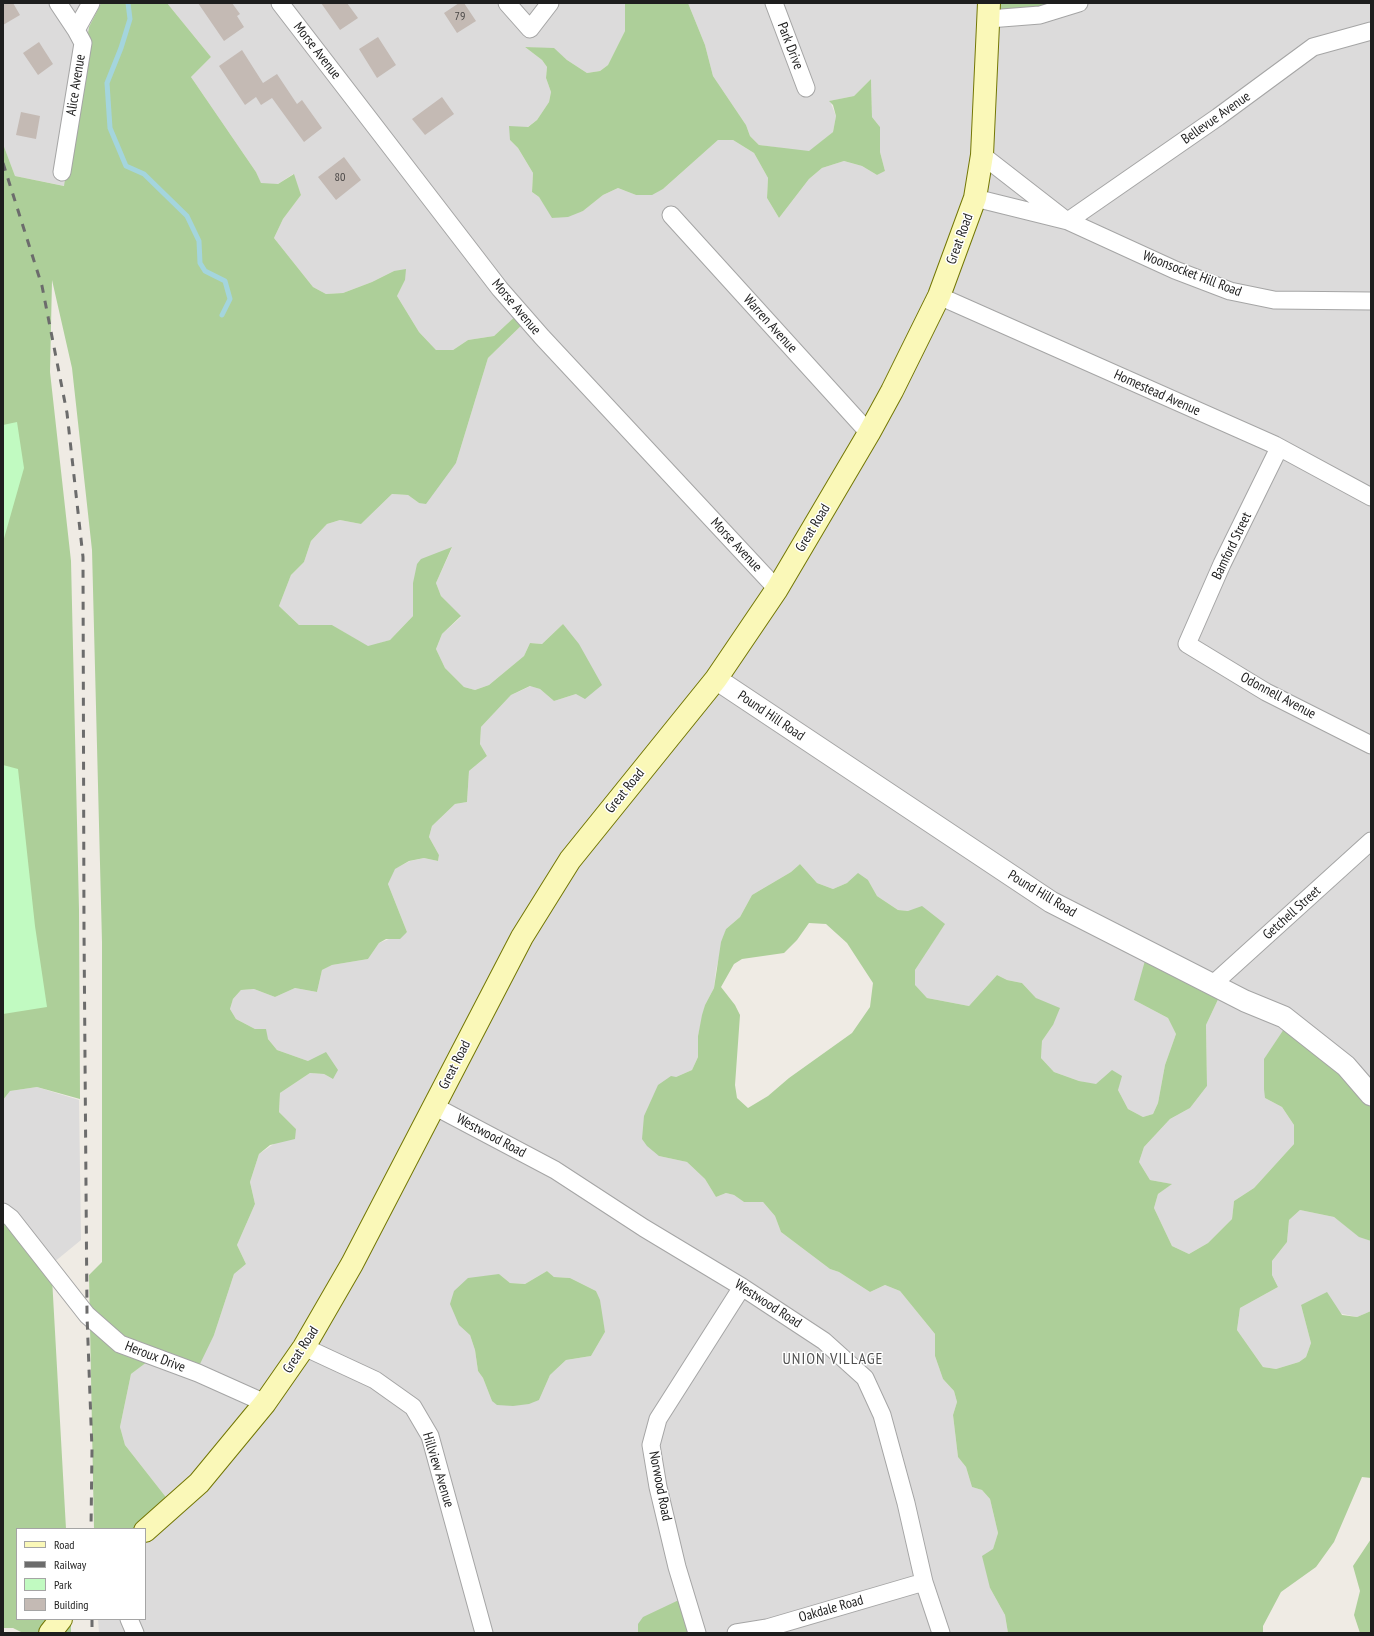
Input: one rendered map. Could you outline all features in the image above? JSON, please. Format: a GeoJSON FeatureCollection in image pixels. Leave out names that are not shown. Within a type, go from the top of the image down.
{"type":"FeatureCollection","features":[{"type":"Feature","properties":{"kind":"main road","name":"Great Road"},"geometry":{"type":"LineString","coordinates":[[146,1530],[199,1483],[265,1403],[304,1347],[352,1264],[522,937],[570,860],[716,679],[777,589],[869,433],[892,391],[939,296],[975,198],[982,155],[989,11]]}},
{"type":"Feature","properties":{"kind":"main road"},"geometry":{"type":"LineString","coordinates":[[50,1633],[60,1620]]}},
{"type":"Feature","properties":{"kind":"street","name":"Alice Avenue"},"geometry":{"type":"LineString","coordinates":[[58,3],[83,43],[62,172]]}},
{"type":"Feature","properties":{"kind":"street"},"geometry":{"type":"LineString","coordinates":[[76,30],[91,3]]}},
{"type":"Feature","properties":{"kind":"street","name":"Morse Avenue"},"geometry":{"type":"LineString","coordinates":[[280,3],[500,289],[542,337],[777,589]]}},
{"type":"Feature","properties":{"kind":"street"},"geometry":{"type":"LineString","coordinates":[[507,3],[530,29],[550,3]]}},
{"type":"Feature","properties":{"kind":"street","name":"Park Drive"},"geometry":{"type":"LineString","coordinates":[[774,3],[806,88]]}},
{"type":"Feature","properties":{"kind":"street"},"geometry":{"type":"LineString","coordinates":[[989,11],[1040,15],[1079,3]]}},
{"type":"Feature","properties":{"kind":"street","name":"Bellevue Avenue"},"geometry":{"type":"LineString","coordinates":[[1068,222],[1238,104],[1313,47],[1371,31]]}},
{"type":"Feature","properties":{"kind":"street","name":"Woonsocket Hill Road"},"geometry":{"type":"LineString","coordinates":[[982,155],[1068,222]]}},
{"type":"Feature","properties":{"kind":"street","name":"Woonsocket Hill Road"},"geometry":{"type":"LineString","coordinates":[[975,198],[1068,222],[1175,270],[1230,291],[1274,300],[1371,301]]}},
{"type":"Feature","properties":{"kind":"street","name":"Warren Avenue"},"geometry":{"type":"LineString","coordinates":[[671,216],[869,433]]}},
{"type":"Feature","properties":{"kind":"street","name":"Homestead Avenue"},"geometry":{"type":"LineString","coordinates":[[939,296],[1279,448],[1371,496]]}},
{"type":"Feature","properties":{"kind":"street","name":"Bamford Street"},"geometry":{"type":"LineString","coordinates":[[1187,644],[1222,564],[1279,448]]}},
{"type":"Feature","properties":{"kind":"street","name":"Odonnell Avenue"},"geometry":{"type":"LineString","coordinates":[[1187,644],[1266,692],[1371,745]]}},
{"type":"Feature","properties":{"kind":"street","name":"Pound Hill Road"},"geometry":{"type":"LineString","coordinates":[[716,679],[1051,902],[1212,985],[1245,1001],[1284,1017],[1346,1066],[1371,1095]]}},
{"type":"Feature","properties":{"kind":"street","name":"Getchell Street"},"geometry":{"type":"LineString","coordinates":[[1212,985],[1371,841]]}},
{"type":"Feature","properties":{"kind":"street","name":"Westwood Road"},"geometry":{"type":"LineString","coordinates":[[434,1106],[554,1170],[644,1228],[742,1287],[824,1341],[864,1378],[882,1415],[906,1503],[924,1582],[940,1633]]}},
{"type":"Feature","properties":{"kind":"street","name":"Heroux Drive"},"geometry":{"type":"LineString","coordinates":[[3,1212],[11,1218],[87,1315],[120,1344],[198,1373],[265,1403]]}},
{"type":"Feature","properties":{"kind":"street","name":"Norwood Road"},"geometry":{"type":"LineString","coordinates":[[697,1633],[677,1567],[658,1487],[651,1445],[658,1419],[742,1287]]}},
{"type":"Feature","properties":{"kind":"street","name":"Hillview Avenue"},"geometry":{"type":"LineString","coordinates":[[304,1347],[375,1380],[413,1407],[430,1436],[484,1633]]}},
{"type":"Feature","properties":{"kind":"street","name":"Oakdale Road"},"geometry":{"type":"LineString","coordinates":[[736,1633],[767,1628],[924,1582]]}},
{"type":"Feature","properties":{"kind":"street"},"geometry":{"type":"LineString","coordinates":[[129,1620],[135,1633]]}},
{"type":"Feature","properties":{"kind":"shaded area"},"geometry":{"type":"Polygon","coordinates":[[[3,3],[101,3],[89,27],[65,186],[15,176],[3,144],[3,3]]]}},
{"type":"Feature","properties":{"kind":"shaded area"},"geometry":{"type":"Polygon","coordinates":[[[167,3],[625,3],[625,31],[608,65],[600,71],[587,73],[567,60],[554,49],[525,47],[542,60],[547,67],[546,78],[551,92],[549,102],[537,120],[510,140],[518,148],[533,173],[532,192],[539,197],[553,218],[583,211],[603,195],[618,188],[636,195],[663,189],[718,140],[733,140],[754,153],[768,178],[767,198],[779,218],[809,179],[822,168],[844,161],[862,166],[877,175],[885,171],[880,152],[880,127],[872,117],[871,79],[854,96],[830,101],[836,116],[833,132],[809,152],[759,145],[750,136],[746,125],[713,76],[705,45],[688,3],[1371,3],[1371,1095],[1265,1098],[1282,1107],[1294,1125],[1294,1144],[1254,1188],[1234,1201],[1232,1219],[1208,1243],[1189,1254],[1172,1246],[1154,1208],[1158,1194],[1171,1184],[1150,1180],[1139,1162],[1144,1147],[1170,1119],[1190,1108],[1207,1086],[1206,1025],[1222,991],[1134,1000],[1168,1018],[1176,1034],[1165,1065],[1158,1103],[1153,1114],[1143,1117],[1128,1109],[1118,1090],[1079,1081],[1054,1072],[1041,1058],[1042,1041],[1053,1025],[1036,998],[1022,983],[1007,980],[997,975],[969,1006],[927,998],[915,986],[915,970],[944,925],[908,911],[898,910],[877,896],[868,880],[847,883],[833,889],[817,883],[800,864],[791,872],[752,895],[740,917],[726,929],[716,970],[714,988],[705,1005],[698,1036],[698,1057],[692,1070],[676,1077],[659,1156],[687,1162],[705,1179],[716,1197],[726,1193],[734,1195],[744,1202],[763,1202],[775,1216],[781,1232],[830,1269],[839,1272],[870,1292],[885,1285],[900,1291],[935,1334],[935,1356],[943,1379],[954,1391],[957,1402],[953,1415],[958,1457],[966,1467],[972,1487],[982,1490],[990,1499],[998,1533],[993,1549],[990,1588],[1005,1615],[1008,1633],[699,1633],[638,1624],[638,1633],[99,1633],[98,1620],[146,1620],[146,1536],[176,1510],[125,1445],[120,1427],[131,1374],[155,1356],[214,1335],[234,1274],[246,1264],[237,1245],[255,1204],[250,1182],[259,1154],[296,1129],[279,1112],[280,1093],[310,1073],[324,1074],[333,1079],[308,1061],[277,1050],[268,1039],[255,1029],[236,1019],[230,1009],[233,999],[241,990],[254,989],[275,997],[295,988],[317,992],[322,970],[332,965],[368,959],[379,943],[407,932],[388,884],[394,869],[410,861],[424,858],[438,861],[439,855],[429,837],[432,826],[455,804],[467,802],[469,771],[487,756],[480,744],[481,727],[511,695],[531,686],[540,689],[554,701],[576,694],[563,624],[542,644],[530,643],[524,656],[489,685],[475,690],[464,687],[445,668],[436,649],[442,634],[461,617],[441,596],[436,583],[452,548],[413,583],[413,616],[390,640],[368,647],[332,625],[299,625],[279,606],[291,575],[304,562],[311,541],[327,524],[340,520],[361,524],[392,494],[408,495],[419,503],[456,463],[488,358],[528,319],[521,311],[494,336],[468,340],[453,350],[436,350],[419,332],[397,296],[405,280],[394,271],[372,282],[343,293],[326,294],[313,287],[274,238],[283,219],[301,195],[293,174],[278,184],[261,184],[256,172],[191,77],[211,57],[167,3]],[[547,1271],[525,1284],[510,1283],[499,1274],[470,1335],[475,1350],[478,1371],[483,1378],[492,1401],[539,1400],[550,1375],[566,1360],[591,1356],[605,1332],[596,1291],[570,1278],[554,1277],[547,1271]]]}},
{"type":"Feature","properties":{"kind":"shaded area"},"geometry":{"type":"Polygon","coordinates":[[[37,1087],[79,1100],[81,1240],[53,1263],[3,1220],[3,1100],[10,1091],[37,1087]]]}},
{"type":"Feature","properties":{"kind":"shaded area"},"geometry":{"type":"Polygon","coordinates":[[[1300,1210],[1334,1217],[1359,1236],[1371,1241],[1371,1311],[1357,1317],[1301,1305],[1311,1343],[1306,1357],[1299,1362],[1276,1369],[1263,1367],[1237,1330],[1240,1308],[1278,1287],[1272,1275],[1272,1261],[1287,1242],[1289,1220],[1300,1210]]]}},
{"type":"Feature","properties":{"kind":"green space"},"geometry":{"type":"Polygon","coordinates":[[[101,3],[167,3],[211,57],[191,77],[256,172],[261,183],[278,184],[294,174],[301,195],[283,219],[274,238],[313,287],[326,294],[343,293],[372,282],[394,271],[406,269],[405,280],[397,296],[419,332],[436,350],[453,350],[468,340],[494,336],[521,311],[528,319],[488,358],[456,463],[426,504],[419,503],[408,495],[392,494],[361,524],[340,520],[327,524],[311,541],[304,562],[291,575],[279,606],[299,625],[332,625],[368,646],[390,640],[413,616],[413,583],[417,564],[421,559],[452,547],[436,583],[441,596],[461,616],[442,634],[436,649],[445,668],[464,687],[475,690],[489,685],[524,656],[530,643],[542,644],[563,624],[579,644],[602,685],[585,699],[576,694],[554,701],[540,689],[530,686],[511,695],[481,727],[480,744],[487,756],[469,771],[467,802],[455,804],[432,826],[429,837],[439,855],[438,861],[424,858],[409,861],[395,869],[388,884],[407,932],[400,939],[386,939],[379,943],[368,959],[332,965],[322,970],[317,992],[295,988],[275,997],[254,989],[241,990],[233,999],[230,1009],[236,1019],[255,1029],[266,1029],[268,1039],[277,1050],[308,1061],[326,1052],[338,1070],[333,1079],[324,1074],[310,1073],[280,1093],[279,1112],[296,1129],[295,1139],[270,1145],[259,1154],[250,1182],[255,1204],[237,1245],[246,1264],[234,1274],[214,1335],[199,1366],[155,1356],[131,1374],[120,1427],[125,1445],[176,1510],[146,1528],[94,1528],[89,1275],[102,1262],[102,942],[92,550],[72,368],[52,280],[50,372],[71,561],[79,910],[80,1099],[37,1087],[10,1091],[3,1100],[3,144],[15,176],[64,186],[89,27],[101,3]]]}},
{"type":"Feature","properties":{"kind":"green space"},"geometry":{"type":"Polygon","coordinates":[[[625,3],[688,3],[705,45],[713,76],[746,125],[750,136],[759,145],[809,151],[833,132],[836,116],[833,105],[829,101],[854,96],[871,79],[872,117],[880,127],[880,152],[885,171],[877,175],[862,166],[844,161],[822,168],[809,179],[779,218],[767,198],[768,178],[754,153],[733,140],[718,140],[663,189],[652,195],[636,195],[618,188],[603,195],[583,211],[568,217],[552,218],[539,197],[532,192],[533,173],[518,148],[510,140],[509,126],[528,127],[537,120],[549,102],[551,92],[546,78],[547,67],[542,60],[525,47],[554,48],[567,60],[587,73],[600,71],[608,65],[625,31],[625,3]]]}},
{"type":"Feature","properties":{"kind":"green space"},"geometry":{"type":"Polygon","coordinates":[[[992,3],[1077,3],[996,17],[992,3]]]}},
{"type":"Feature","properties":{"kind":"green space"},"geometry":{"type":"Polygon","coordinates":[[[17,422],[24,468],[3,542],[3,425],[17,422]]]}},
{"type":"Feature","properties":{"kind":"green space"},"geometry":{"type":"Polygon","coordinates":[[[3,765],[18,769],[35,926],[47,1007],[3,1014],[3,765]]]}},
{"type":"Feature","properties":{"kind":"green space"},"geometry":{"type":"Polygon","coordinates":[[[800,864],[817,883],[833,889],[847,883],[858,873],[868,880],[877,896],[898,910],[908,911],[922,906],[945,924],[915,970],[915,985],[927,998],[969,1006],[997,975],[1007,980],[1022,983],[1036,998],[1060,1008],[1053,1025],[1042,1041],[1041,1058],[1054,1072],[1079,1081],[1096,1084],[1112,1070],[1122,1076],[1118,1090],[1128,1109],[1143,1117],[1153,1114],[1158,1103],[1165,1065],[1176,1034],[1168,1018],[1134,1000],[1146,957],[1222,991],[1206,1025],[1207,1086],[1190,1108],[1170,1119],[1144,1147],[1139,1162],[1150,1180],[1172,1184],[1158,1194],[1154,1208],[1172,1246],[1189,1254],[1208,1243],[1232,1219],[1234,1201],[1254,1188],[1294,1144],[1294,1125],[1282,1107],[1265,1098],[1264,1089],[1264,1059],[1288,1023],[1371,1095],[1371,1241],[1359,1237],[1334,1217],[1300,1210],[1289,1220],[1287,1242],[1272,1261],[1272,1275],[1278,1287],[1240,1308],[1237,1330],[1263,1367],[1276,1369],[1299,1362],[1306,1357],[1311,1343],[1301,1305],[1327,1292],[1342,1315],[1357,1317],[1371,1311],[1371,1478],[1362,1477],[1334,1542],[1316,1567],[1281,1592],[1263,1626],[1263,1633],[1008,1633],[1005,1615],[990,1588],[982,1556],[993,1549],[998,1533],[990,1499],[982,1490],[972,1487],[966,1467],[958,1457],[953,1415],[957,1402],[954,1391],[943,1379],[935,1356],[935,1334],[900,1291],[885,1285],[870,1292],[839,1272],[830,1269],[781,1232],[775,1216],[763,1202],[744,1202],[734,1195],[726,1193],[716,1197],[705,1179],[687,1162],[659,1156],[647,1146],[642,1139],[644,1116],[658,1085],[671,1076],[676,1077],[692,1070],[698,1057],[698,1036],[702,1015],[705,1005],[714,988],[721,942],[726,929],[740,917],[752,895],[791,872],[800,864]],[[809,923],[797,940],[784,953],[742,959],[734,964],[721,987],[735,1005],[740,1015],[735,1085],[737,1098],[748,1108],[768,1096],[789,1078],[852,1033],[870,1007],[873,983],[847,943],[826,924],[809,923]]]}},
{"type":"Feature","properties":{"kind":"green space"},"geometry":{"type":"Polygon","coordinates":[[[3,1220],[52,1278],[66,1528],[16,1528],[16,1620],[71,1620],[71,1633],[23,1633],[13,1628],[3,1628],[3,1220]]]}},
{"type":"Feature","properties":{"kind":"green space"},"geometry":{"type":"Polygon","coordinates":[[[547,1271],[554,1277],[570,1278],[596,1291],[600,1300],[605,1332],[591,1356],[566,1360],[550,1375],[539,1400],[529,1404],[513,1406],[497,1405],[492,1401],[483,1378],[478,1371],[475,1350],[470,1335],[459,1325],[450,1304],[454,1291],[468,1278],[499,1274],[510,1283],[525,1284],[547,1271]]]}},
{"type":"Feature","properties":{"kind":"green space"},"geometry":{"type":"Polygon","coordinates":[[[1371,1539],[1371,1633],[1360,1633],[1354,1615],[1360,1591],[1353,1566],[1371,1539]]]}},
{"type":"Feature","properties":{"kind":"green space"},"geometry":{"type":"Polygon","coordinates":[[[681,1599],[699,1633],[638,1633],[638,1624],[643,1617],[681,1599]]]}},
{"type":"Feature","properties":{"kind":"building"},"geometry":{"type":"Polygon","coordinates":[[[3,3],[13,3],[20,15],[3,25],[3,3]]]}},
{"type":"Feature","properties":{"kind":"building"},"geometry":{"type":"Polygon","coordinates":[[[198,3],[232,3],[240,14],[237,16],[244,27],[224,41],[198,3]]]}},
{"type":"Feature","properties":{"kind":"building"},"geometry":{"type":"Polygon","coordinates":[[[321,3],[347,3],[358,18],[340,30],[321,3]]]}},
{"type":"Feature","properties":{"kind":"building"},"geometry":{"type":"Polygon","coordinates":[[[459,3],[464,3],[476,21],[457,33],[444,13],[459,3]]]}},
{"type":"Feature","properties":{"kind":"building"},"geometry":{"type":"Polygon","coordinates":[[[378,37],[396,65],[377,78],[359,49],[378,37]]]}},
{"type":"Feature","properties":{"kind":"building"},"geometry":{"type":"Polygon","coordinates":[[[39,42],[53,64],[38,75],[23,53],[39,42]]]}},
{"type":"Feature","properties":{"kind":"building"},"geometry":{"type":"Polygon","coordinates":[[[242,50],[263,83],[277,74],[297,104],[302,100],[322,128],[304,142],[272,98],[261,105],[256,97],[245,105],[219,66],[242,50]]]}},
{"type":"Feature","properties":{"kind":"building"},"geometry":{"type":"Polygon","coordinates":[[[442,97],[454,114],[425,135],[412,119],[442,97]]]}},
{"type":"Feature","properties":{"kind":"building"},"geometry":{"type":"Polygon","coordinates":[[[21,112],[40,116],[36,139],[16,135],[21,112]]]}},
{"type":"Feature","properties":{"kind":"building"},"geometry":{"type":"Polygon","coordinates":[[[344,157],[361,180],[336,200],[318,177],[344,157]]]}},
{"type":"Feature","properties":{"kind":"waterway"},"geometry":{"type":"LineString","coordinates":[[128,3],[130,19],[121,48],[107,83],[110,128],[126,166],[144,174],[187,216],[199,241],[200,263],[205,271],[225,281],[230,299],[222,315]]}},
{"type":"Feature","properties":{"kind":"railway"},"geometry":{"type":"LineString","coordinates":[[3,163],[42,286],[67,413],[83,557],[87,1315],[92,1450],[91,1528]]}},
{"type":"Feature","properties":{"kind":"railway"},"geometry":{"type":"LineString","coordinates":[[92,1620],[92,1633]]}},
{"type":"Feature","properties":{"kind":"district","name":"UNION VILLAGE"},"geometry":{"type":"Point","coordinates":[833,1359]}}]}
